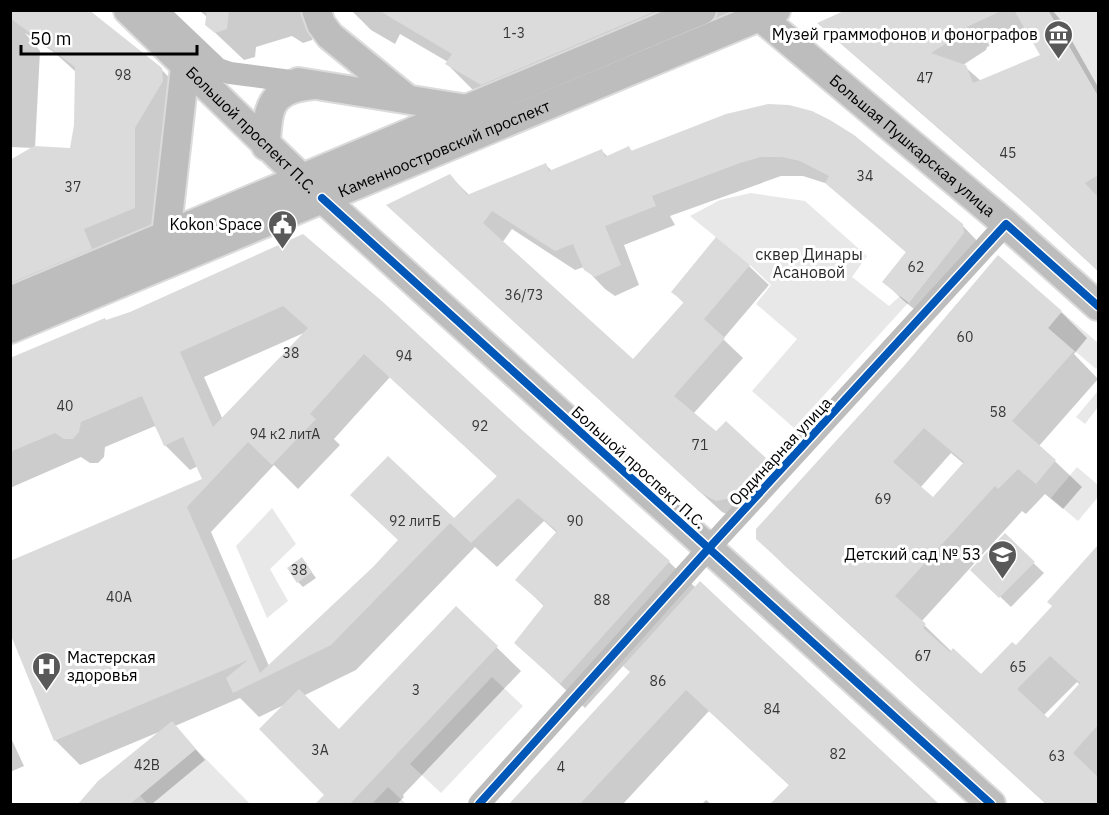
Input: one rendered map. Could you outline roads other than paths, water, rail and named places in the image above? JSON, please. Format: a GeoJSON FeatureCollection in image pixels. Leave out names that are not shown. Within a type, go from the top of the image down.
{"type":"FeatureCollection","features":[{"type":"Feature","properties":{"kind":"main road","name":"Большой проспект П.С."},"geometry":{"type":"LineString","coordinates":[[128,10],[322,198],[992,804]]}},
{"type":"Feature","properties":{"kind":"main road"},"geometry":{"type":"LineString","coordinates":[[316,10],[321,24],[330,36],[407,100]]}},
{"type":"Feature","properties":{"kind":"main road","name":"Каменноостровский проспект"},"geometry":{"type":"LineString","coordinates":[[10,301],[702,10]]}},
{"type":"Feature","properties":{"kind":"main road","name":"Каменноостровский проспект"},"geometry":{"type":"LineString","coordinates":[[10,328],[762,13]]}},
{"type":"Feature","properties":{"kind":"main road","name":"Большая Пушкарская улица"},"geometry":{"type":"LineString","coordinates":[[762,13],[1098,306]]}},
{"type":"Feature","properties":{"kind":"main road"},"geometry":{"type":"LineString","coordinates":[[166,236],[186,67]]}},
{"type":"Feature","properties":{"kind":"main road"},"geometry":{"type":"LineString","coordinates":[[266,146],[267,127],[273,102],[282,93],[305,83],[467,109]]}},
{"type":"Feature","properties":{"kind":"street","name":"Большой проспект П.С."},"geometry":{"type":"LineString","coordinates":[[156,10],[218,69],[230,73],[305,83]]}},
{"type":"Feature","properties":{"kind":"street","name":"Ординарная улица"},"geometry":{"type":"LineString","coordinates":[[479,804],[709,548],[1006,224]]}},
{"type":"Feature","properties":{"kind":"place","name":"Музей граммофонов и фонографов"},"geometry":{"type":"Point","coordinates":[1059,60]}},
{"type":"Feature","properties":{"kind":"place","name":"Kokon Space"},"geometry":{"type":"Point","coordinates":[283,250]}},
{"type":"Feature","properties":{"kind":"place","name":"Детский сад № 53"},"geometry":{"type":"Point","coordinates":[1002,580]}},
{"type":"Feature","properties":{"kind":"place","name":"Мастерская здоровья"},"geometry":{"type":"Point","coordinates":[46,692]}},
{"type":"Feature","properties":{"kind":"park label","name":"сквер Динары Асановой"},"geometry":{"type":"Point","coordinates":[809,263]}}]}
